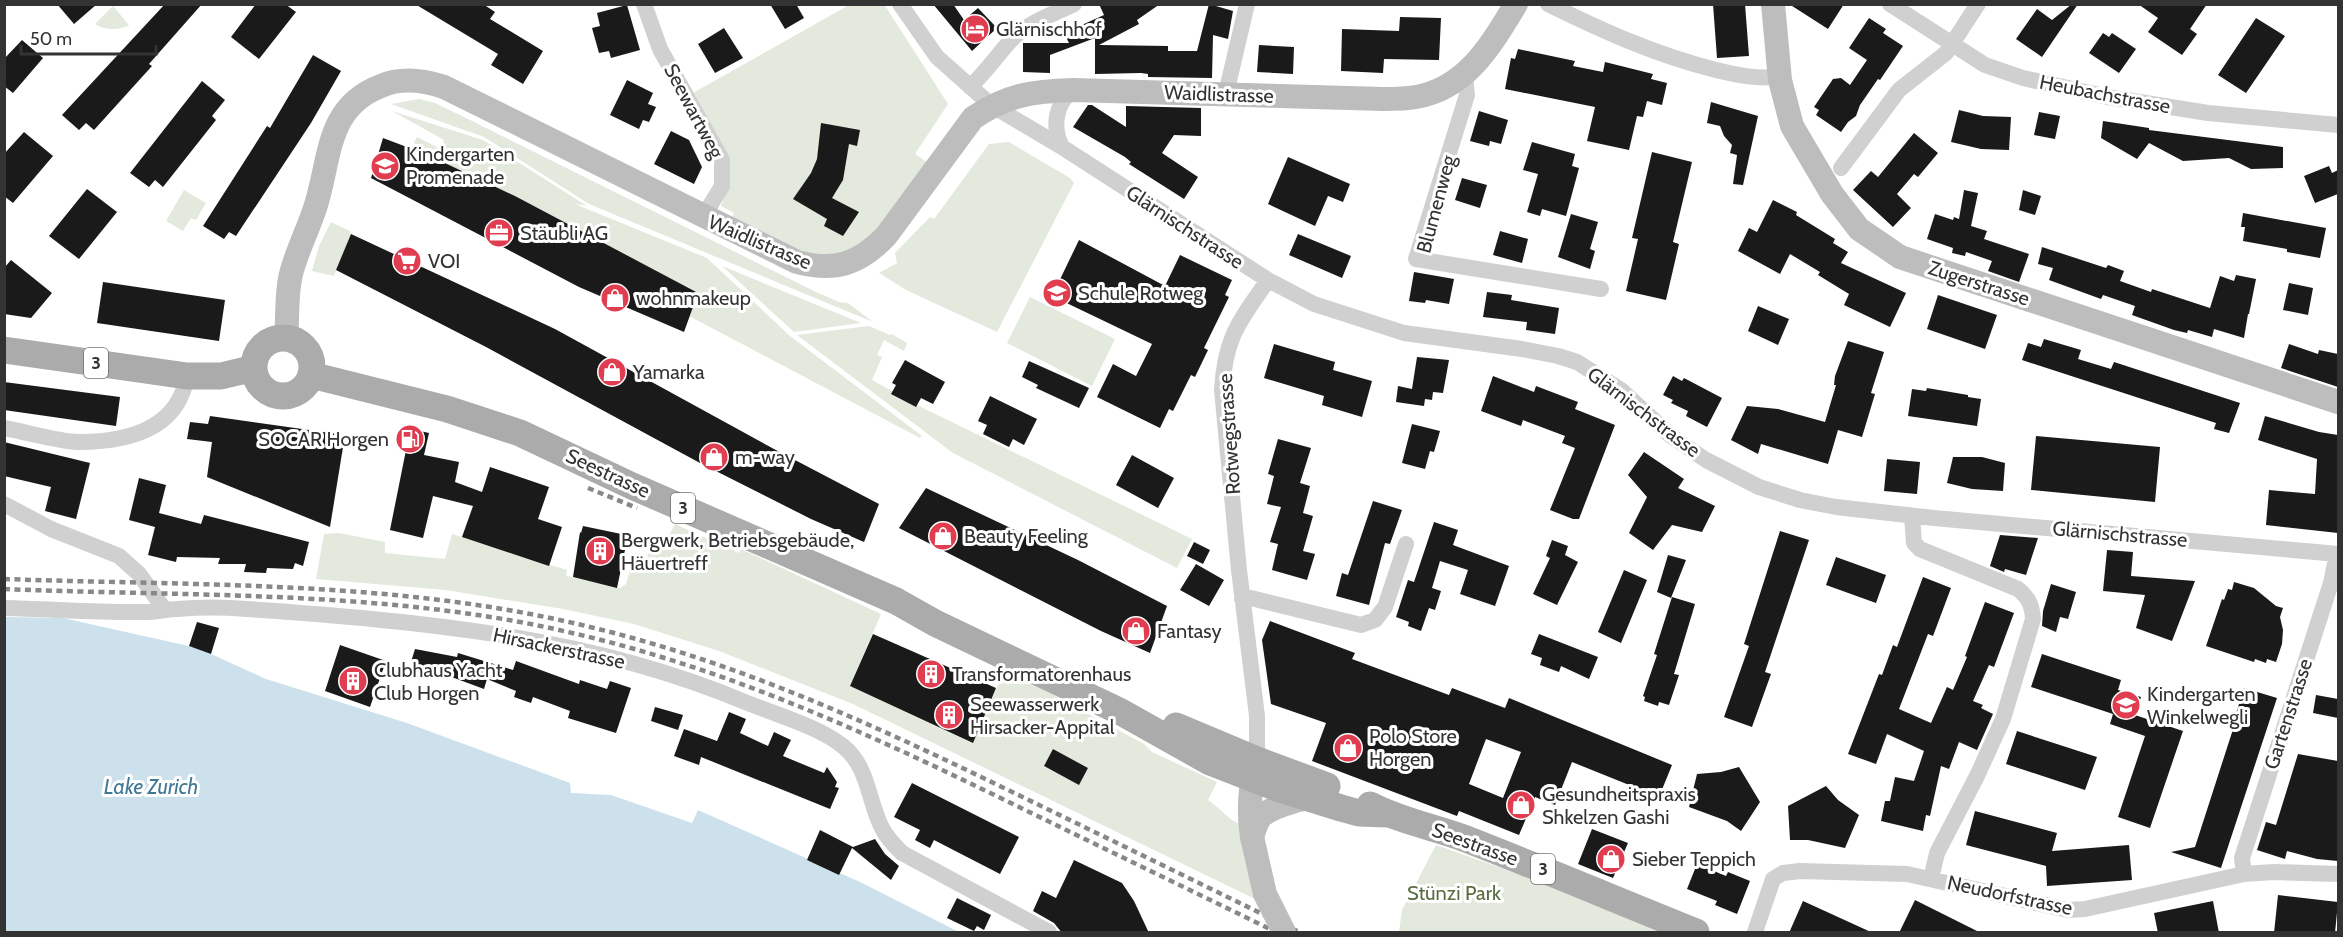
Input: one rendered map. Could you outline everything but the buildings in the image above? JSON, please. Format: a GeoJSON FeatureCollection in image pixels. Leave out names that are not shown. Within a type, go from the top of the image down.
{"type":"FeatureCollection","features":[{"type":"Feature","properties":{"kind":"main road","name":"Waidlistrasse"},"geometry":{"type":"LineString","coordinates":[[286,338],[290,277],[316,205],[336,127],[354,101],[384,84],[414,80],[444,87],[797,262],[818,267],[839,266],[853,262],[877,246],[964,128],[991,105],[1026,93],[1073,90],[1383,99],[1416,97],[1437,91],[1465,76],[1487,51],[1516,4]]}},
{"type":"Feature","properties":{"kind":"main road","name":"Zugerstrasse"},"geometry":{"type":"LineString","coordinates":[[1773,4],[1780,76],[1792,126],[1832,195],[1859,229],[1900,257],[2338,402]]}},
{"type":"Feature","properties":{"kind":"main road"},"geometry":{"type":"LineString","coordinates":[[286,338],[294,340],[307,351],[312,367],[311,375],[301,390],[284,396],[267,391],[256,377],[254,368],[255,360],[263,346],[286,338]]}},
{"type":"Feature","properties":{"kind":"main road","name":"3"},"geometry":{"type":"LineString","coordinates":[[4,350],[187,376],[221,376],[254,368]]}},
{"type":"Feature","properties":{"kind":"main road","name":"Seestrasse"},"geometry":{"type":"LineString","coordinates":[[311,375],[447,409],[520,433],[632,486],[858,583],[935,623],[1121,712],[1169,723],[1309,798],[1359,813],[1386,814]]}},
{"type":"Feature","properties":{"kind":"main road"},"geometry":{"type":"LineString","coordinates":[[1255,770],[1250,810],[1252,837],[1265,894],[1284,933]]}},
{"type":"Feature","properties":{"kind":"main road","name":"Seestrasse"},"geometry":{"type":"LineString","coordinates":[[1255,770],[1349,794],[1386,814],[1461,837],[1696,933]]}},
{"type":"Feature","properties":{"kind":"main road"},"geometry":{"type":"LineString","coordinates":[[1252,837],[1260,818],[1267,813],[1287,803],[1309,798]]}},
{"type":"Feature","properties":{"kind":"street","name":"Seewartweg"},"geometry":{"type":"LineString","coordinates":[[644,4],[660,49],[722,160],[722,186],[703,217]]}},
{"type":"Feature","properties":{"kind":"street","name":"Glärnischstrasse"},"geometry":{"type":"LineString","coordinates":[[900,4],[937,57],[991,105],[1062,147],[1268,280],[1314,304],[1404,333],[1522,349],[1568,359],[1593,371],[1621,390],[1671,436],[1744,482],[1800,500],[1836,507],[1912,516],[2338,554]]}},
{"type":"Feature","properties":{"kind":"street"},"geometry":{"type":"LineString","coordinates":[[970,87],[1015,37],[1035,22],[1074,4]]}},
{"type":"Feature","properties":{"kind":"street"},"geometry":{"type":"LineString","coordinates":[[1228,94],[1228,85],[1247,4]]}},
{"type":"Feature","properties":{"kind":"street"},"geometry":{"type":"LineString","coordinates":[[1548,4],[1617,38],[1655,52],[1733,74],[1767,79],[1780,76]]}},
{"type":"Feature","properties":{"kind":"street","name":"Heubachstrasse"},"geometry":{"type":"LineString","coordinates":[[1890,4],[1985,65],[2023,78],[2108,97],[2208,113],[2338,125]]}},
{"type":"Feature","properties":{"kind":"street"},"geometry":{"type":"LineString","coordinates":[[1841,168],[1899,90],[1946,53],[1978,4]]}},
{"type":"Feature","properties":{"kind":"street","name":"Blumenweg"},"geometry":{"type":"LineString","coordinates":[[1465,76],[1467,95],[1416,259],[1601,289]]}},
{"type":"Feature","properties":{"kind":"street"},"geometry":{"type":"LineString","coordinates":[[1062,147],[1056,136],[1057,115],[1064,98],[1073,90]]}},
{"type":"Feature","properties":{"kind":"street","name":"Rotwegstrasse"},"geometry":{"type":"LineString","coordinates":[[1255,770],[1257,716],[1242,599],[1222,390],[1224,364],[1230,340],[1243,316],[1268,280]]}},
{"type":"Feature","properties":{"kind":"street"},"geometry":{"type":"LineString","coordinates":[[4,428],[78,442],[141,433],[157,424],[175,409],[184,391],[187,376]]}},
{"type":"Feature","properties":{"kind":"street"},"geometry":{"type":"LineString","coordinates":[[4,504],[51,529],[119,556],[140,574],[165,610]]}},
{"type":"Feature","properties":{"kind":"street"},"geometry":{"type":"LineString","coordinates":[[1912,516],[1914,543],[1920,549],[2018,589],[2028,597],[2032,607],[2032,619],[2003,719],[1977,776],[1937,853],[1931,879]]}},
{"type":"Feature","properties":{"kind":"street"},"geometry":{"type":"LineString","coordinates":[[1242,599],[1251,598],[1361,625],[1375,620],[1385,607],[1406,544]]}},
{"type":"Feature","properties":{"kind":"street","name":"Gartenstrasse"},"geometry":{"type":"LineString","coordinates":[[2244,874],[2242,858],[2331,583],[2338,554]]}},
{"type":"Feature","properties":{"kind":"street","name":"Hirsackerstrasse"},"geometry":{"type":"LineString","coordinates":[[4,608],[150,612],[246,609],[422,623],[505,634],[621,660],[721,691],[833,738],[854,756],[862,770],[880,825],[889,840],[902,854],[1049,933]]}},
{"type":"Feature","properties":{"kind":"street","name":"Neudorfstrasse"},"geometry":{"type":"LineString","coordinates":[[1755,933],[1773,879],[1784,873],[1800,871],[1907,874],[2068,910],[2085,909],[2244,874],[2274,872],[2338,874]]}},
{"type":"Feature","properties":{"kind":"green space"},"geometry":{"type":"Polygon","coordinates":[[[884,4],[948,104],[915,154],[930,164],[882,225],[856,248],[834,255],[802,254],[731,219],[734,213],[721,206],[730,181],[729,161],[693,93],[849,5],[884,4]]]}},
{"type":"Feature","properties":{"kind":"green space"},"geometry":{"type":"Polygon","coordinates":[[[113,6],[129,25],[112,29],[95,24],[113,6]]]}},
{"type":"Feature","properties":{"kind":"green space"},"geometry":{"type":"Polygon","coordinates":[[[419,99],[435,103],[468,119],[816,292],[839,302],[848,303],[873,322],[589,204],[484,137],[391,104],[419,99]]]}},
{"type":"Feature","properties":{"kind":"green space"},"geometry":{"type":"Polygon","coordinates":[[[392,111],[483,140],[587,206],[575,204],[707,258],[790,336],[922,436],[920,438],[689,316],[600,242],[515,196],[428,155],[430,151],[414,143],[417,137],[441,149],[444,140],[392,111]]]}},
{"type":"Feature","properties":{"kind":"green space"},"geometry":{"type":"Polygon","coordinates":[[[1009,142],[1070,178],[1074,183],[997,332],[906,290],[879,273],[897,263],[895,253],[930,217],[934,219],[989,144],[1009,142]]]}},
{"type":"Feature","properties":{"kind":"green space"},"geometry":{"type":"Polygon","coordinates":[[[184,190],[206,203],[196,220],[191,218],[183,231],[166,221],[184,190]]]}},
{"type":"Feature","properties":{"kind":"green space"},"geometry":{"type":"Polygon","coordinates":[[[331,222],[350,231],[351,234],[334,276],[312,271],[319,246],[331,222]]]}},
{"type":"Feature","properties":{"kind":"green space"},"geometry":{"type":"Polygon","coordinates":[[[722,266],[861,323],[794,332],[722,266]]]}},
{"type":"Feature","properties":{"kind":"green space"},"geometry":{"type":"Polygon","coordinates":[[[1030,297],[1115,339],[1092,386],[1007,343],[1030,297]]]}},
{"type":"Feature","properties":{"kind":"green space"},"geometry":{"type":"Polygon","coordinates":[[[869,326],[892,334],[907,343],[904,351],[884,340],[877,355],[882,357],[872,380],[925,409],[1192,539],[1177,568],[953,453],[797,335],[869,326]]]}},
{"type":"Feature","properties":{"kind":"green space"},"geometry":{"type":"Polygon","coordinates":[[[675,524],[739,553],[741,549],[881,614],[850,686],[972,743],[1004,671],[1029,682],[1144,744],[1152,752],[1217,782],[1208,800],[1239,824],[1245,861],[1255,899],[853,704],[719,651],[634,624],[563,609],[446,590],[316,579],[324,534],[339,533],[385,542],[385,553],[445,559],[452,534],[567,570],[566,576],[620,588],[626,584],[630,570],[642,573],[650,549],[660,553],[675,524]],[[1053,749],[1044,767],[1079,784],[1088,768],[1053,749]]]}},
{"type":"Feature","properties":{"kind":"green space","name":"Stünzi Park"},"geometry":{"type":"Polygon","coordinates":[[[1436,845],[1671,932],[1399,932],[1402,910],[1436,845]]]}},
{"type":"Feature","properties":{"kind":"water","name":"Lake Zurich"},"geometry":{"type":"Polygon","coordinates":[[[5,617],[63,618],[193,647],[266,679],[407,723],[570,783],[571,793],[611,795],[692,823],[698,810],[860,882],[959,932],[5,932],[5,617]]]}},
{"type":"Feature","properties":{"kind":"railway"},"geometry":{"type":"LineString","coordinates":[[588,488],[637,508]]}},
{"type":"Feature","properties":{"kind":"railway"},"geometry":{"type":"LineString","coordinates":[[4,579],[225,585],[372,593],[518,612],[644,641],[750,676],[903,740],[1299,932]]}},
{"type":"Feature","properties":{"kind":"railway"},"geometry":{"type":"LineString","coordinates":[[4,589],[263,596],[392,605],[520,622],[587,636],[714,674],[896,748],[1276,932]]}},
{"type":"Feature","properties":{"kind":"place","name":"Glärnischhof"},"geometry":{"type":"Point","coordinates":[975,29]}},
{"type":"Feature","properties":{"kind":"place","name":"Kindergarten Promenade"},"geometry":{"type":"Point","coordinates":[385,166]}},
{"type":"Feature","properties":{"kind":"place","name":"Stäubli AG"},"geometry":{"type":"Point","coordinates":[499,233]}},
{"type":"Feature","properties":{"kind":"place","name":"VOI"},"geometry":{"type":"Point","coordinates":[407,261]}},
{"type":"Feature","properties":{"kind":"place","name":"Schule Rotweg"},"geometry":{"type":"Point","coordinates":[1057,293]}},
{"type":"Feature","properties":{"kind":"place","name":"wohnmakeup"},"geometry":{"type":"Point","coordinates":[615,298]}},
{"type":"Feature","properties":{"kind":"place","name":"Yamarka"},"geometry":{"type":"Point","coordinates":[612,372]}},
{"type":"Feature","properties":{"kind":"place","name":"SOCAR Horgen"},"geometry":{"type":"Point","coordinates":[410,439]}},
{"type":"Feature","properties":{"kind":"place","name":"m-way"},"geometry":{"type":"Point","coordinates":[714,457]}},
{"type":"Feature","properties":{"kind":"place","name":"Beauty Feeling"},"geometry":{"type":"Point","coordinates":[943,536]}},
{"type":"Feature","properties":{"kind":"place","name":"Bergwerk, Betriebsgebäude, Häuertreff"},"geometry":{"type":"Point","coordinates":[600,551]}},
{"type":"Feature","properties":{"kind":"place","name":"Fantasy"},"geometry":{"type":"Point","coordinates":[1136,631]}},
{"type":"Feature","properties":{"kind":"place","name":"Transformatorenhaus"},"geometry":{"type":"Point","coordinates":[931,674]}},
{"type":"Feature","properties":{"kind":"place","name":"Clubhaus Yacht Club Horgen"},"geometry":{"type":"Point","coordinates":[353,681]}},
{"type":"Feature","properties":{"kind":"place","name":"Kindergarten Winkelwegli"},"geometry":{"type":"Point","coordinates":[2126,705]}},
{"type":"Feature","properties":{"kind":"place","name":"Seewasserwerk Hirsacker-Appital"},"geometry":{"type":"Point","coordinates":[949,715]}},
{"type":"Feature","properties":{"kind":"place","name":"Polo Store Horgen"},"geometry":{"type":"Point","coordinates":[1348,748]}},
{"type":"Feature","properties":{"kind":"place","name":"Gesundheitspraxis Shkelzen Gashi"},"geometry":{"type":"Point","coordinates":[1521,805]}},
{"type":"Feature","properties":{"kind":"place","name":"Sieber Teppich"},"geometry":{"type":"Point","coordinates":[1611,859]}}]}
